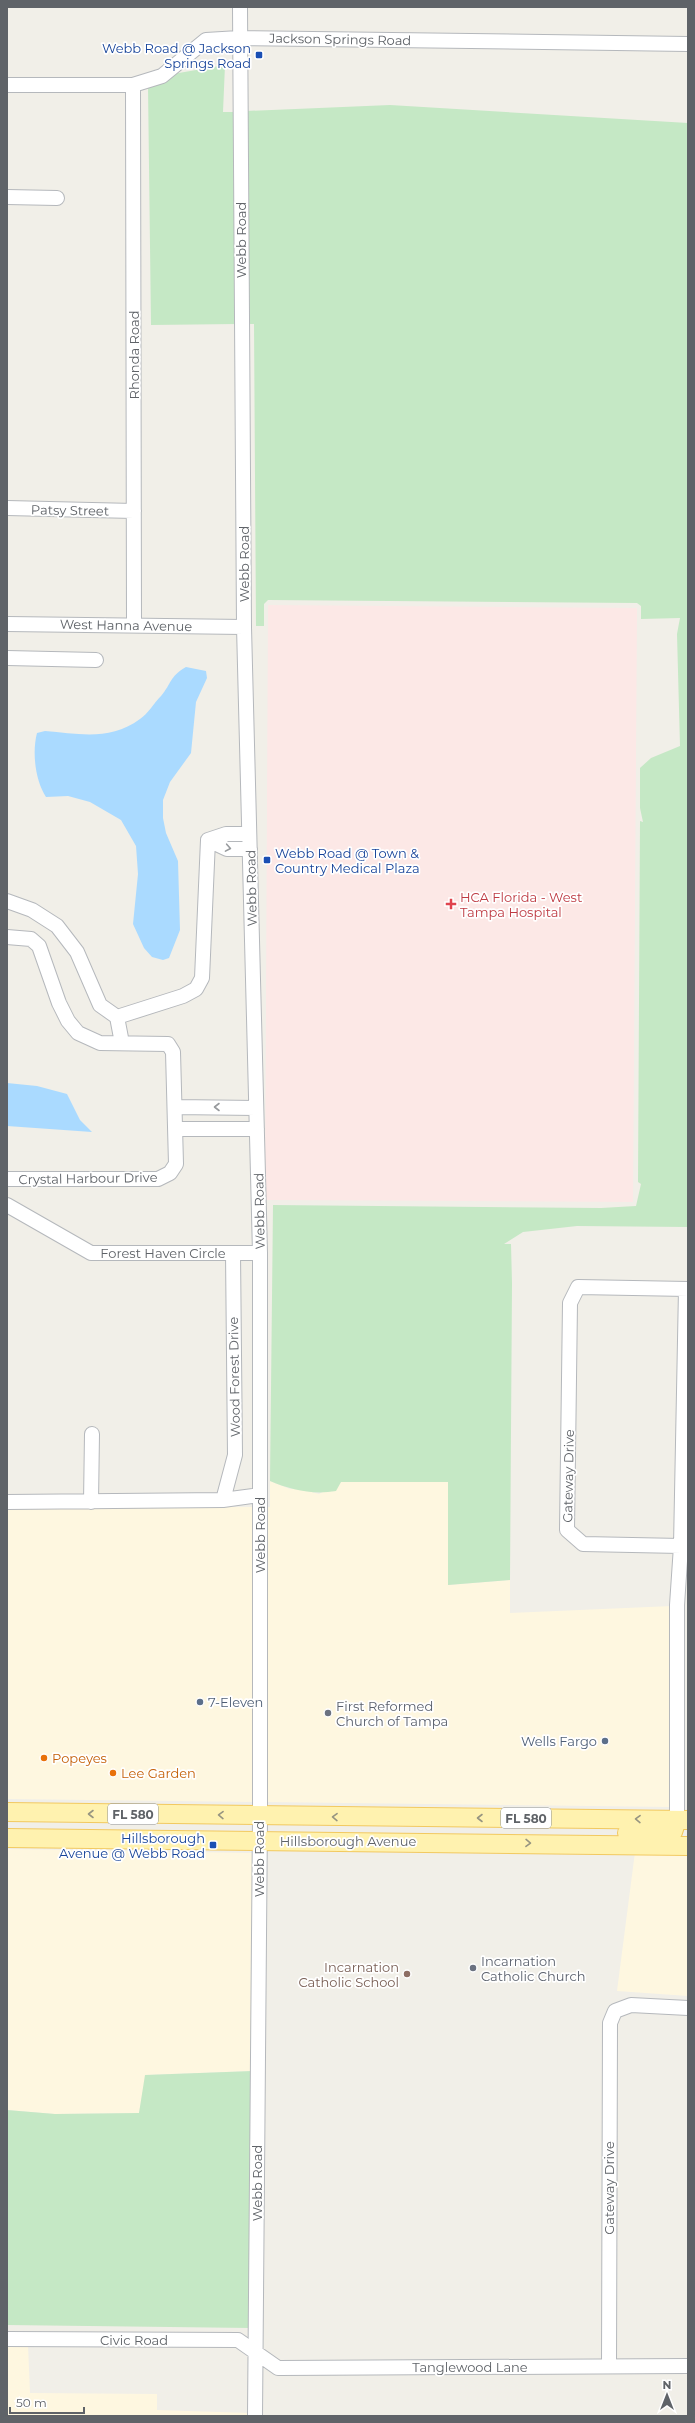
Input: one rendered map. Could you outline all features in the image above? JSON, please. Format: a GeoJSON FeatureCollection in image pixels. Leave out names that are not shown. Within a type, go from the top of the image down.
{"type":"FeatureCollection","features":[{"type":"Feature","properties":{"kind":"main road","name":"Hillsborough Avenue"},"geometry":{"type":"LineString","coordinates":[[10,1813],[683,1820]]}},
{"type":"Feature","properties":{"kind":"main road"},"geometry":{"type":"LineString","coordinates":[[7,1832],[10,1829],[24,1827],[66,1827],[72,1814]]}},
{"type":"Feature","properties":{"kind":"main road"},"geometry":{"type":"LineString","coordinates":[[419,1842],[422,1834],[429,1830],[523,1830],[528,1826],[530,1818]]}},
{"type":"Feature","properties":{"kind":"main road"},"geometry":{"type":"LineString","coordinates":[[572,1844],[584,1833],[673,1832],[683,1820]]}},
{"type":"Feature","properties":{"kind":"main road","name":"Hillsborough Avenue"},"geometry":{"type":"LineString","coordinates":[[7,1838],[688,1846]]}},
{"type":"Feature","properties":{"kind":"street","name":"Webb Road"},"geometry":{"type":"LineString","coordinates":[[240,7],[244,627],[260,1253],[260,1816],[255,2416]]}},
{"type":"Feature","properties":{"kind":"street","name":"Jackson Springs Road"},"geometry":{"type":"LineString","coordinates":[[7,85],[133,85],[162,76],[206,40],[239,38],[688,44]]}},
{"type":"Feature","properties":{"kind":"street","name":"Rhonda Road"},"geometry":{"type":"LineString","coordinates":[[133,85],[134,624]]}},
{"type":"Feature","properties":{"kind":"street"},"geometry":{"type":"LineString","coordinates":[[7,197],[57,198]]}},
{"type":"Feature","properties":{"kind":"street","name":"Patsy Street"},"geometry":{"type":"LineString","coordinates":[[7,508],[134,511]]}},
{"type":"Feature","properties":{"kind":"street","name":"West Hanna Avenue"},"geometry":{"type":"LineString","coordinates":[[7,624],[134,624],[244,627]]}},
{"type":"Feature","properties":{"kind":"street"},"geometry":{"type":"LineString","coordinates":[[7,658],[96,660]]}},
{"type":"Feature","properties":{"kind":"street"},"geometry":{"type":"LineString","coordinates":[[208,840],[226,834],[250,834]]}},
{"type":"Feature","properties":{"kind":"street"},"geometry":{"type":"LineString","coordinates":[[208,840],[227,849],[250,849]]}},
{"type":"Feature","properties":{"kind":"street"},"geometry":{"type":"LineString","coordinates":[[117,1017],[183,996],[196,989],[202,978],[208,840]]}},
{"type":"Feature","properties":{"kind":"street"},"geometry":{"type":"LineString","coordinates":[[7,901],[32,910],[57,926],[77,952],[100,1005],[117,1017],[122,1043]]}},
{"type":"Feature","properties":{"kind":"street","name":"Crystal Harbour Drive"},"geometry":{"type":"LineString","coordinates":[[7,937],[31,939],[39,946],[68,1021],[78,1033],[100,1043],[168,1044],[173,1052],[176,1164],[170,1173],[158,1179],[7,1179]]}},
{"type":"Feature","properties":{"kind":"street"},"geometry":{"type":"LineString","coordinates":[[175,1107],[256,1108]]}},
{"type":"Feature","properties":{"kind":"street"},"geometry":{"type":"LineString","coordinates":[[175,1129],[257,1129]]}},
{"type":"Feature","properties":{"kind":"street","name":"Forest Haven Circle"},"geometry":{"type":"LineString","coordinates":[[7,1205],[91,1253],[260,1253]]}},
{"type":"Feature","properties":{"kind":"street","name":"Wood Forest Drive"},"geometry":{"type":"LineString","coordinates":[[223,1500],[235,1454],[233,1253]]}},
{"type":"Feature","properties":{"kind":"street","name":"Gateway Drive"},"geometry":{"type":"LineString","coordinates":[[681,1546],[583,1544],[567,1530],[570,1303],[578,1287],[687,1289]]}},
{"type":"Feature","properties":{"kind":"street"},"geometry":{"type":"LineString","coordinates":[[683,1820],[681,1546],[687,1289]]}},
{"type":"Feature","properties":{"kind":"street"},"geometry":{"type":"LineString","coordinates":[[91,1502],[92,1434]]}},
{"type":"Feature","properties":{"kind":"street"},"geometry":{"type":"LineString","coordinates":[[7,1502],[223,1500],[260,1495]]}},
{"type":"Feature","properties":{"kind":"street","name":"Gateway Drive"},"geometry":{"type":"LineString","coordinates":[[608,2366],[610,2023],[615,2011],[631,2005],[688,2008]]}},
{"type":"Feature","properties":{"kind":"street","name":"Civic Road"},"geometry":{"type":"LineString","coordinates":[[7,2339],[238,2340],[256,2352]]}},
{"type":"Feature","properties":{"kind":"street","name":"Tanglewood Lane"},"geometry":{"type":"LineString","coordinates":[[256,2352],[278,2368],[688,2366]]}},
{"type":"Feature","properties":{"kind":"shaded area","name":"HCA Florida - West Tampa Hospital"},"geometry":{"type":"Polygon","coordinates":[[[268,605],[637,608],[633,1202],[265,1200],[268,605]]]}},
{"type":"Feature","properties":{"kind":"shaded area"},"geometry":{"type":"Polygon","coordinates":[[[270,1481],[290,1489],[300,1489],[319,1494],[341,1482],[448,1482],[448,1585],[510,1580],[510,1613],[672,1606],[672,1807],[265,1802],[265,1507],[270,1507],[270,1481]]]}},
{"type":"Feature","properties":{"kind":"shaded area"},"geometry":{"type":"Polygon","coordinates":[[[7,1496],[51,1507],[255,1507],[255,1802],[7,1799],[7,1496]]]}},
{"type":"Feature","properties":{"kind":"shaded area"},"geometry":{"type":"Polygon","coordinates":[[[7,1849],[254,1853],[253,2071],[146,2075],[139,2113],[55,2114],[7,2110],[7,1849]]]}},
{"type":"Feature","properties":{"kind":"shaded area"},"geometry":{"type":"Polygon","coordinates":[[[635,1852],[688,1853],[688,1996],[617,1991],[635,1852]]]}},
{"type":"Feature","properties":{"kind":"shaded area"},"geometry":{"type":"Polygon","coordinates":[[[7,2345],[28,2345],[30,2393],[157,2394],[157,2410],[250,2413],[250,2416],[7,2416],[7,2345]]]}},
{"type":"Feature","properties":{"kind":"green space"},"geometry":{"type":"Polygon","coordinates":[[[225,65],[223,112],[235,112],[237,324],[151,325],[148,86],[173,74],[225,65]]]}},
{"type":"Feature","properties":{"kind":"green space"},"geometry":{"type":"Polygon","coordinates":[[[390,105],[688,123],[688,1227],[577,1226],[523,1232],[504,1244],[511,1244],[512,1283],[510,1580],[448,1585],[448,1482],[341,1482],[336,1491],[311,1492],[286,1487],[270,1481],[273,1205],[601,1208],[636,1206],[641,1184],[638,1182],[640,821],[643,822],[640,808],[640,768],[651,758],[680,746],[677,634],[680,618],[641,619],[641,606],[637,603],[268,600],[264,604],[264,626],[256,626],[254,324],[247,324],[245,111],[390,105]]]}},
{"type":"Feature","properties":{"kind":"green space"},"geometry":{"type":"Polygon","coordinates":[[[253,2071],[251,2328],[7,2325],[7,2110],[55,2114],[139,2113],[145,2075],[253,2071]]]}},
{"type":"Feature","properties":{"kind":"water"},"geometry":{"type":"Polygon","coordinates":[[[186,667],[206,671],[207,678],[196,702],[191,753],[170,782],[163,800],[163,818],[166,833],[178,861],[180,930],[169,958],[163,960],[152,957],[144,948],[133,924],[138,874],[136,846],[121,820],[90,802],[68,796],[46,797],[37,774],[35,749],[37,733],[45,731],[94,734],[117,731],[129,726],[146,714],[165,691],[176,674],[186,667]]]}},
{"type":"Feature","properties":{"kind":"water"},"geometry":{"type":"Polygon","coordinates":[[[7,1083],[37,1086],[67,1094],[80,1120],[92,1132],[7,1126],[7,1083]]]}},
{"type":"Feature","properties":{"kind":"place","name":"Webb Road @ Jackson Springs Road"},"geometry":{"type":"Point","coordinates":[259,55]}},
{"type":"Feature","properties":{"kind":"place","name":"Webb Road @ Town & Country Medical Plaza"},"geometry":{"type":"Point","coordinates":[267,860]}},
{"type":"Feature","properties":{"kind":"place","name":"HCA Florida - West Tampa Hospital"},"geometry":{"type":"Point","coordinates":[451,904]}},
{"type":"Feature","properties":{"kind":"place","name":"7-Eleven"},"geometry":{"type":"Point","coordinates":[200,1702]}},
{"type":"Feature","properties":{"kind":"place","name":"First Reformed Church of Tampa"},"geometry":{"type":"Point","coordinates":[328,1713]}},
{"type":"Feature","properties":{"kind":"place","name":"Wells Fargo"},"geometry":{"type":"Point","coordinates":[605,1741]}},
{"type":"Feature","properties":{"kind":"place","name":"Popeyes"},"geometry":{"type":"Point","coordinates":[44,1758]}},
{"type":"Feature","properties":{"kind":"place","name":"Lee Garden"},"geometry":{"type":"Point","coordinates":[113,1773]}},
{"type":"Feature","properties":{"kind":"place","name":"Hillsborough Avenue @ Webb Road"},"geometry":{"type":"Point","coordinates":[213,1845]}},
{"type":"Feature","properties":{"kind":"place","name":"Incarnation Catholic Church"},"geometry":{"type":"Point","coordinates":[473,1968]}},
{"type":"Feature","properties":{"kind":"place","name":"Incarnation Catholic School"},"geometry":{"type":"Point","coordinates":[407,1974]}}]}
